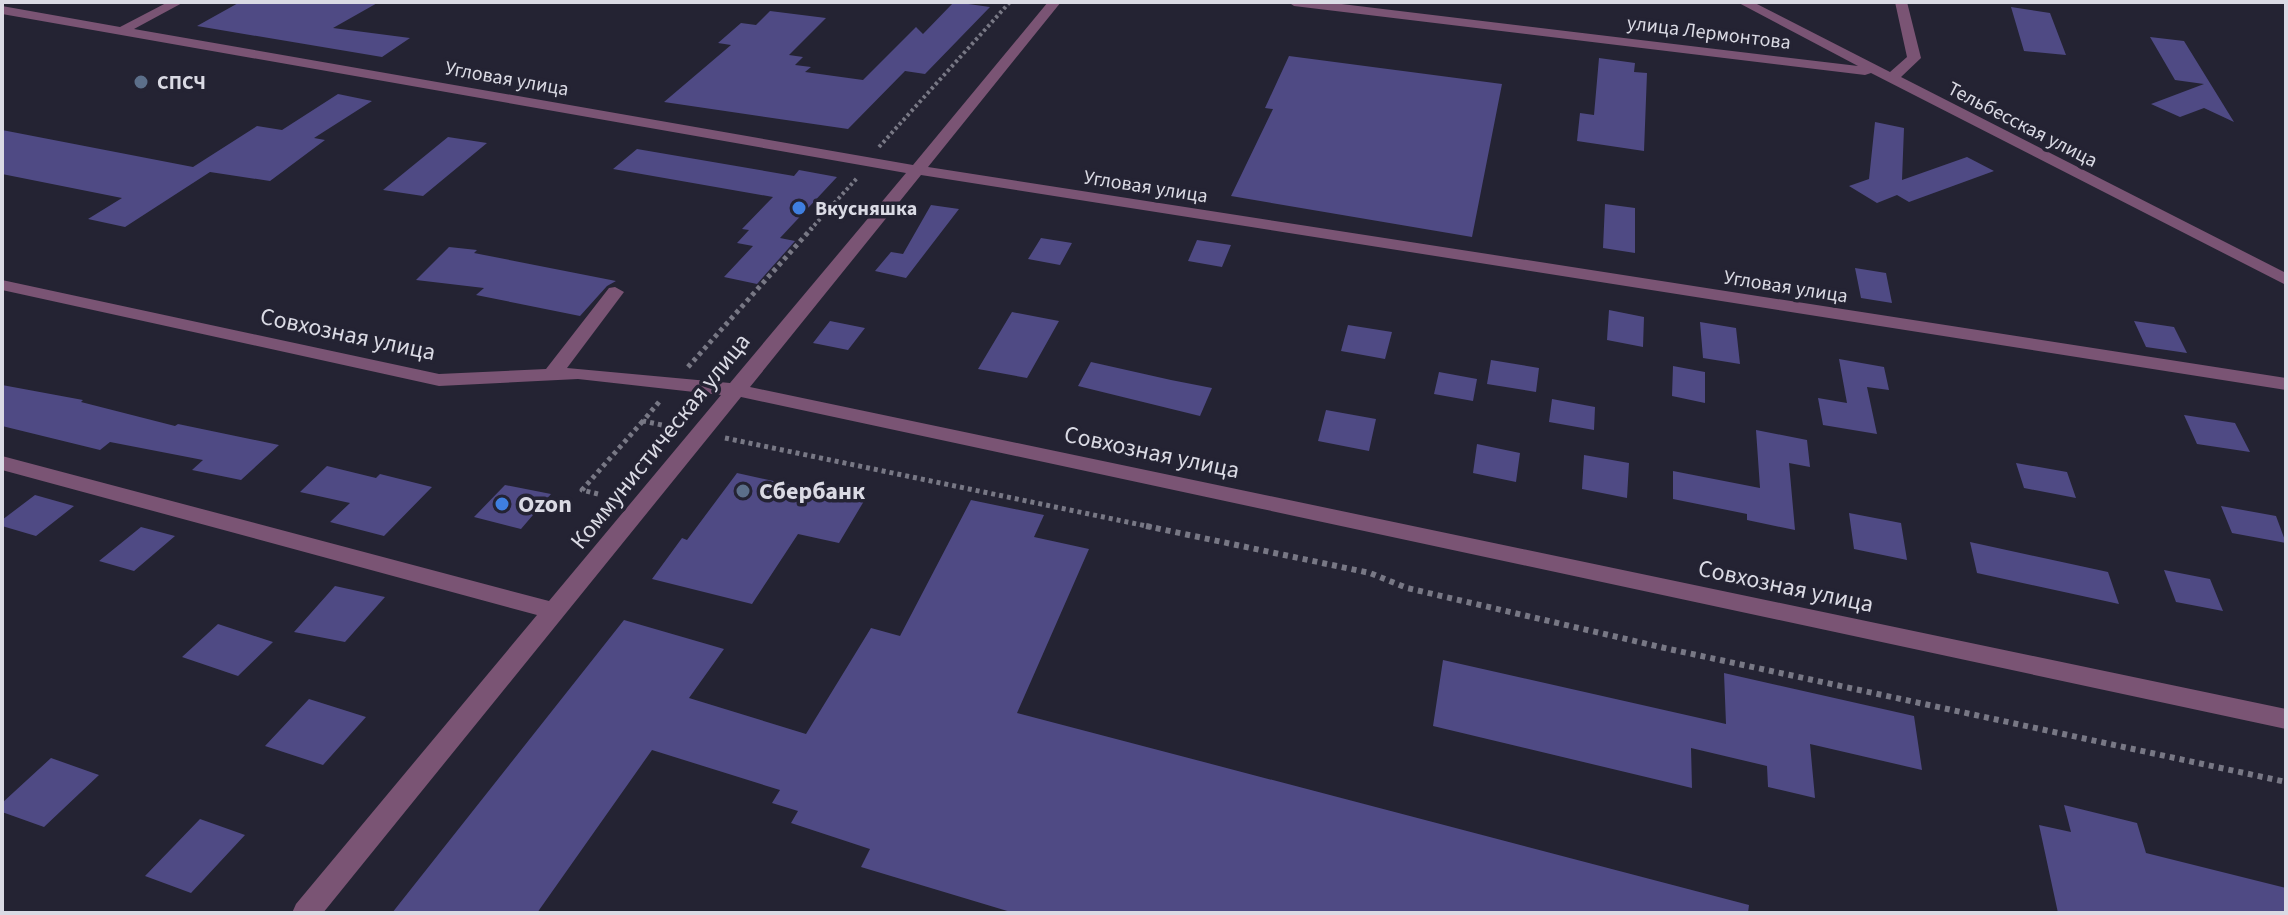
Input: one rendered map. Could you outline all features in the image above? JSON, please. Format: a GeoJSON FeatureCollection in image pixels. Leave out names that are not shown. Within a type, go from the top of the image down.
{"type":"FeatureCollection","features":[{"type":"Feature","properties":{"kind":"street"},"geometry":{"type":"LineString","coordinates":[[123,30],[178,2]]}},
{"type":"Feature","properties":{"kind":"street","name":"Коммунистическая улица"},"geometry":{"type":"LineString","coordinates":[[306,913],[1055,2]]}},
{"type":"Feature","properties":{"kind":"street","name":"улица Лермонтова"},"geometry":{"type":"LineString","coordinates":[[1294,2],[1886,76]]}},
{"type":"Feature","properties":{"kind":"street","name":"Тельбесская улица"},"geometry":{"type":"LineString","coordinates":[[1743,2],[2286,280]]}},
{"type":"Feature","properties":{"kind":"street"},"geometry":{"type":"LineString","coordinates":[[1886,76],[1914,58],[1901,2]]}},
{"type":"Feature","properties":{"kind":"street","name":"Угловая улица"},"geometry":{"type":"LineString","coordinates":[[2,10],[917,170],[2286,384]]}},
{"type":"Feature","properties":{"kind":"street","name":"Совхозная улица"},"geometry":{"type":"LineString","coordinates":[[2,285],[439,380],[578,373],[736,390],[2283,725]]}},
{"type":"Feature","properties":{"kind":"street"},"geometry":{"type":"LineString","coordinates":[[552,374],[615,292]]}},
{"type":"Feature","properties":{"kind":"street"},"geometry":{"type":"LineString","coordinates":[[2,463],[555,611]]}},
{"type":"Feature","properties":{"kind":"path"},"geometry":{"type":"LineString","coordinates":[[598,494],[582,490],[643,421]]}},
{"type":"Feature","properties":{"kind":"building"},"geometry":{"type":"Polygon","coordinates":[[[240,2],[379,2],[333,28],[410,38],[382,57],[197,26],[240,2]]]}},
{"type":"Feature","properties":{"kind":"building"},"geometry":{"type":"Polygon","coordinates":[[[954,2],[990,7],[925,74],[905,71],[848,129],[664,102],[731,45],[718,43],[741,23],[756,25],[770,11],[826,18],[789,55],[803,57],[795,65],[811,67],[805,72],[863,80],[916,27],[923,34],[954,2]]]}},
{"type":"Feature","properties":{"kind":"building"},"geometry":{"type":"Polygon","coordinates":[[[2011,7],[2050,13],[2066,55],[2024,51],[2011,7]]]}},
{"type":"Feature","properties":{"kind":"building"},"geometry":{"type":"Polygon","coordinates":[[[2150,37],[2184,41],[2234,122],[2204,108],[2180,117],[2151,104],[2204,84],[2175,80],[2150,37]]]}},
{"type":"Feature","properties":{"kind":"building"},"geometry":{"type":"Polygon","coordinates":[[[1289,56],[1502,84],[1472,237],[1231,196],[1273,109],[1265,108],[1289,56]]]}},
{"type":"Feature","properties":{"kind":"building"},"geometry":{"type":"Polygon","coordinates":[[[1599,58],[1635,63],[1634,72],[1647,73],[1644,151],[1577,141],[1580,113],[1594,115],[1599,58]]]}},
{"type":"Feature","properties":{"kind":"building"},"geometry":{"type":"Polygon","coordinates":[[[338,94],[372,101],[314,138],[325,140],[270,181],[210,172],[125,227],[88,219],[122,198],[2,174],[2,130],[193,167],[257,126],[282,130],[338,94]]]}},
{"type":"Feature","properties":{"kind":"building"},"geometry":{"type":"Polygon","coordinates":[[[1875,122],[1904,128],[1902,180],[1967,157],[1994,171],[1909,202],[1897,195],[1877,203],[1849,186],[1869,179],[1875,122]]]}},
{"type":"Feature","properties":{"kind":"building"},"geometry":{"type":"Polygon","coordinates":[[[448,137],[487,143],[423,196],[383,190],[448,137]]]}},
{"type":"Feature","properties":{"kind":"building"},"geometry":{"type":"Polygon","coordinates":[[[637,149],[794,176],[799,170],[837,177],[780,238],[795,241],[757,284],[724,277],[753,246],[737,243],[749,230],[742,229],[773,197],[613,169],[637,149]]]}},
{"type":"Feature","properties":{"kind":"building"},"geometry":{"type":"Polygon","coordinates":[[[1605,204],[1635,208],[1635,253],[1603,248],[1605,204]]]}},
{"type":"Feature","properties":{"kind":"building"},"geometry":{"type":"Polygon","coordinates":[[[931,205],[959,209],[906,278],[875,271],[891,252],[903,254],[931,205]]]}},
{"type":"Feature","properties":{"kind":"building"},"geometry":{"type":"Polygon","coordinates":[[[1041,238],[1072,243],[1060,265],[1028,259],[1041,238]]]}},
{"type":"Feature","properties":{"kind":"building"},"geometry":{"type":"Polygon","coordinates":[[[1197,240],[1231,245],[1222,267],[1188,261],[1197,240]]]}},
{"type":"Feature","properties":{"kind":"building"},"geometry":{"type":"Polygon","coordinates":[[[449,247],[477,250],[474,253],[616,281],[607,286],[580,316],[476,295],[484,288],[416,280],[449,247]]]}},
{"type":"Feature","properties":{"kind":"building"},"geometry":{"type":"Polygon","coordinates":[[[1855,268],[1886,273],[1892,303],[1861,298],[1855,268]]]}},
{"type":"Feature","properties":{"kind":"building"},"geometry":{"type":"Polygon","coordinates":[[[1609,310],[1644,317],[1643,347],[1607,340],[1609,310]]]}},
{"type":"Feature","properties":{"kind":"building"},"geometry":{"type":"Polygon","coordinates":[[[1012,312],[1059,321],[1027,378],[978,369],[1012,312]]]}},
{"type":"Feature","properties":{"kind":"building"},"geometry":{"type":"Polygon","coordinates":[[[830,321],[865,328],[848,350],[813,343],[830,321]]]}},
{"type":"Feature","properties":{"kind":"building"},"geometry":{"type":"Polygon","coordinates":[[[2134,321],[2174,327],[2187,353],[2146,347],[2134,321]]]}},
{"type":"Feature","properties":{"kind":"building"},"geometry":{"type":"Polygon","coordinates":[[[1700,322],[1736,328],[1740,364],[1703,358],[1700,322]]]}},
{"type":"Feature","properties":{"kind":"building"},"geometry":{"type":"Polygon","coordinates":[[[1348,325],[1392,332],[1385,359],[1341,351],[1348,325]]]}},
{"type":"Feature","properties":{"kind":"building"},"geometry":{"type":"Polygon","coordinates":[[[1839,359],[1884,367],[1889,390],[1867,387],[1877,434],[1823,425],[1818,398],[1847,403],[1839,359]]]}},
{"type":"Feature","properties":{"kind":"building"},"geometry":{"type":"Polygon","coordinates":[[[1491,360],[1539,368],[1536,392],[1487,384],[1491,360]]]}},
{"type":"Feature","properties":{"kind":"building"},"geometry":{"type":"Polygon","coordinates":[[[1091,362],[1212,388],[1200,416],[1078,386],[1091,362]]]}},
{"type":"Feature","properties":{"kind":"building"},"geometry":{"type":"Polygon","coordinates":[[[1673,366],[1705,372],[1705,403],[1672,396],[1673,366]]]}},
{"type":"Feature","properties":{"kind":"building"},"geometry":{"type":"Polygon","coordinates":[[[1439,372],[1477,379],[1473,401],[1434,394],[1439,372]]]}},
{"type":"Feature","properties":{"kind":"building"},"geometry":{"type":"Polygon","coordinates":[[[2,385],[83,400],[81,402],[175,426],[178,424],[279,445],[241,480],[192,470],[203,460],[110,442],[100,450],[2,426],[2,385]]]}},
{"type":"Feature","properties":{"kind":"building"},"geometry":{"type":"Polygon","coordinates":[[[1552,399],[1595,407],[1594,430],[1549,422],[1552,399]]]}},
{"type":"Feature","properties":{"kind":"building"},"geometry":{"type":"Polygon","coordinates":[[[1326,410],[1376,419],[1369,451],[1318,441],[1326,410]]]}},
{"type":"Feature","properties":{"kind":"building"},"geometry":{"type":"Polygon","coordinates":[[[2184,415],[2235,423],[2250,452],[2197,444],[2184,415]]]}},
{"type":"Feature","properties":{"kind":"building"},"geometry":{"type":"Polygon","coordinates":[[[1756,430],[1807,440],[1810,467],[1789,463],[1795,530],[1747,520],[1747,514],[1673,499],[1673,471],[1760,488],[1756,430]]]}},
{"type":"Feature","properties":{"kind":"building"},"geometry":{"type":"Polygon","coordinates":[[[1477,444],[1520,453],[1516,482],[1473,473],[1477,444]]]}},
{"type":"Feature","properties":{"kind":"building"},"geometry":{"type":"Polygon","coordinates":[[[1584,455],[1629,463],[1627,498],[1582,489],[1584,455]]]}},
{"type":"Feature","properties":{"kind":"building"},"geometry":{"type":"Polygon","coordinates":[[[2016,463],[2067,472],[2076,498],[2024,488],[2016,463]]]}},
{"type":"Feature","properties":{"kind":"building"},"geometry":{"type":"Polygon","coordinates":[[[327,466],[376,478],[380,474],[432,487],[384,536],[330,522],[350,503],[300,492],[327,466]]]}},
{"type":"Feature","properties":{"kind":"building"},"geometry":{"type":"Polygon","coordinates":[[[737,473],[864,501],[839,543],[798,534],[752,604],[652,579],[682,538],[687,540],[737,473]]]}},
{"type":"Feature","properties":{"kind":"building"},"geometry":{"type":"Polygon","coordinates":[[[505,485],[551,494],[521,529],[474,517],[505,485]]]}},
{"type":"Feature","properties":{"kind":"building"},"geometry":{"type":"Polygon","coordinates":[[[35,495],[74,506],[36,536],[2,526],[2,520],[35,495]]]}},
{"type":"Feature","properties":{"kind":"building"},"geometry":{"type":"Polygon","coordinates":[[[971,500],[1044,515],[1034,537],[1089,549],[1017,713],[1749,905],[1748,913],[1014,913],[861,867],[870,849],[791,823],[798,811],[772,803],[780,790],[652,750],[537,913],[392,913],[624,620],[724,649],[689,698],[806,734],[871,628],[900,636],[971,500]]]}},
{"type":"Feature","properties":{"kind":"building"},"geometry":{"type":"Polygon","coordinates":[[[2221,506],[2276,516],[2286,543],[2232,533],[2221,506]]]}},
{"type":"Feature","properties":{"kind":"building"},"geometry":{"type":"Polygon","coordinates":[[[1849,513],[1901,523],[1907,560],[1854,549],[1849,513]]]}},
{"type":"Feature","properties":{"kind":"building"},"geometry":{"type":"Polygon","coordinates":[[[141,527],[175,536],[134,571],[99,561],[141,527]]]}},
{"type":"Feature","properties":{"kind":"building"},"geometry":{"type":"Polygon","coordinates":[[[1970,542],[2108,572],[2119,604],[1977,573],[1970,542]]]}},
{"type":"Feature","properties":{"kind":"building"},"geometry":{"type":"Polygon","coordinates":[[[2164,570],[2210,579],[2223,611],[2176,602],[2164,570]]]}},
{"type":"Feature","properties":{"kind":"building"},"geometry":{"type":"Polygon","coordinates":[[[335,586],[385,597],[345,642],[294,632],[335,586]]]}},
{"type":"Feature","properties":{"kind":"building"},"geometry":{"type":"Polygon","coordinates":[[[218,624],[273,642],[238,676],[182,657],[218,624]]]}},
{"type":"Feature","properties":{"kind":"building"},"geometry":{"type":"Polygon","coordinates":[[[1443,660],[1726,724],[1724,673],[1914,716],[1922,770],[1810,744],[1815,798],[1768,787],[1767,766],[1691,748],[1692,788],[1433,726],[1443,660]]]}},
{"type":"Feature","properties":{"kind":"building"},"geometry":{"type":"Polygon","coordinates":[[[309,699],[366,717],[323,765],[265,746],[309,699]]]}},
{"type":"Feature","properties":{"kind":"building"},"geometry":{"type":"Polygon","coordinates":[[[51,758],[99,775],[44,827],[2,812],[2,803],[51,758]]]}},
{"type":"Feature","properties":{"kind":"building"},"geometry":{"type":"Polygon","coordinates":[[[2064,805],[2137,823],[2146,853],[2286,888],[2286,913],[2058,913],[2039,825],[2071,832],[2064,805]]]}},
{"type":"Feature","properties":{"kind":"building"},"geometry":{"type":"Polygon","coordinates":[[[200,819],[245,835],[191,893],[145,876],[200,819]]]}},
{"type":"Feature","properties":{"kind":"place","name":"СПСЧ"},"geometry":{"type":"Point","coordinates":[141,82]}},
{"type":"Feature","properties":{"kind":"place","name":"Вкусняшка"},"geometry":{"type":"Point","coordinates":[799,208]}},
{"type":"Feature","properties":{"kind":"place","name":"Сбербанк"},"geometry":{"type":"Point","coordinates":[743,491]}},
{"type":"Feature","properties":{"kind":"place","name":"Ozon"},"geometry":{"type":"Point","coordinates":[502,504]}}]}
